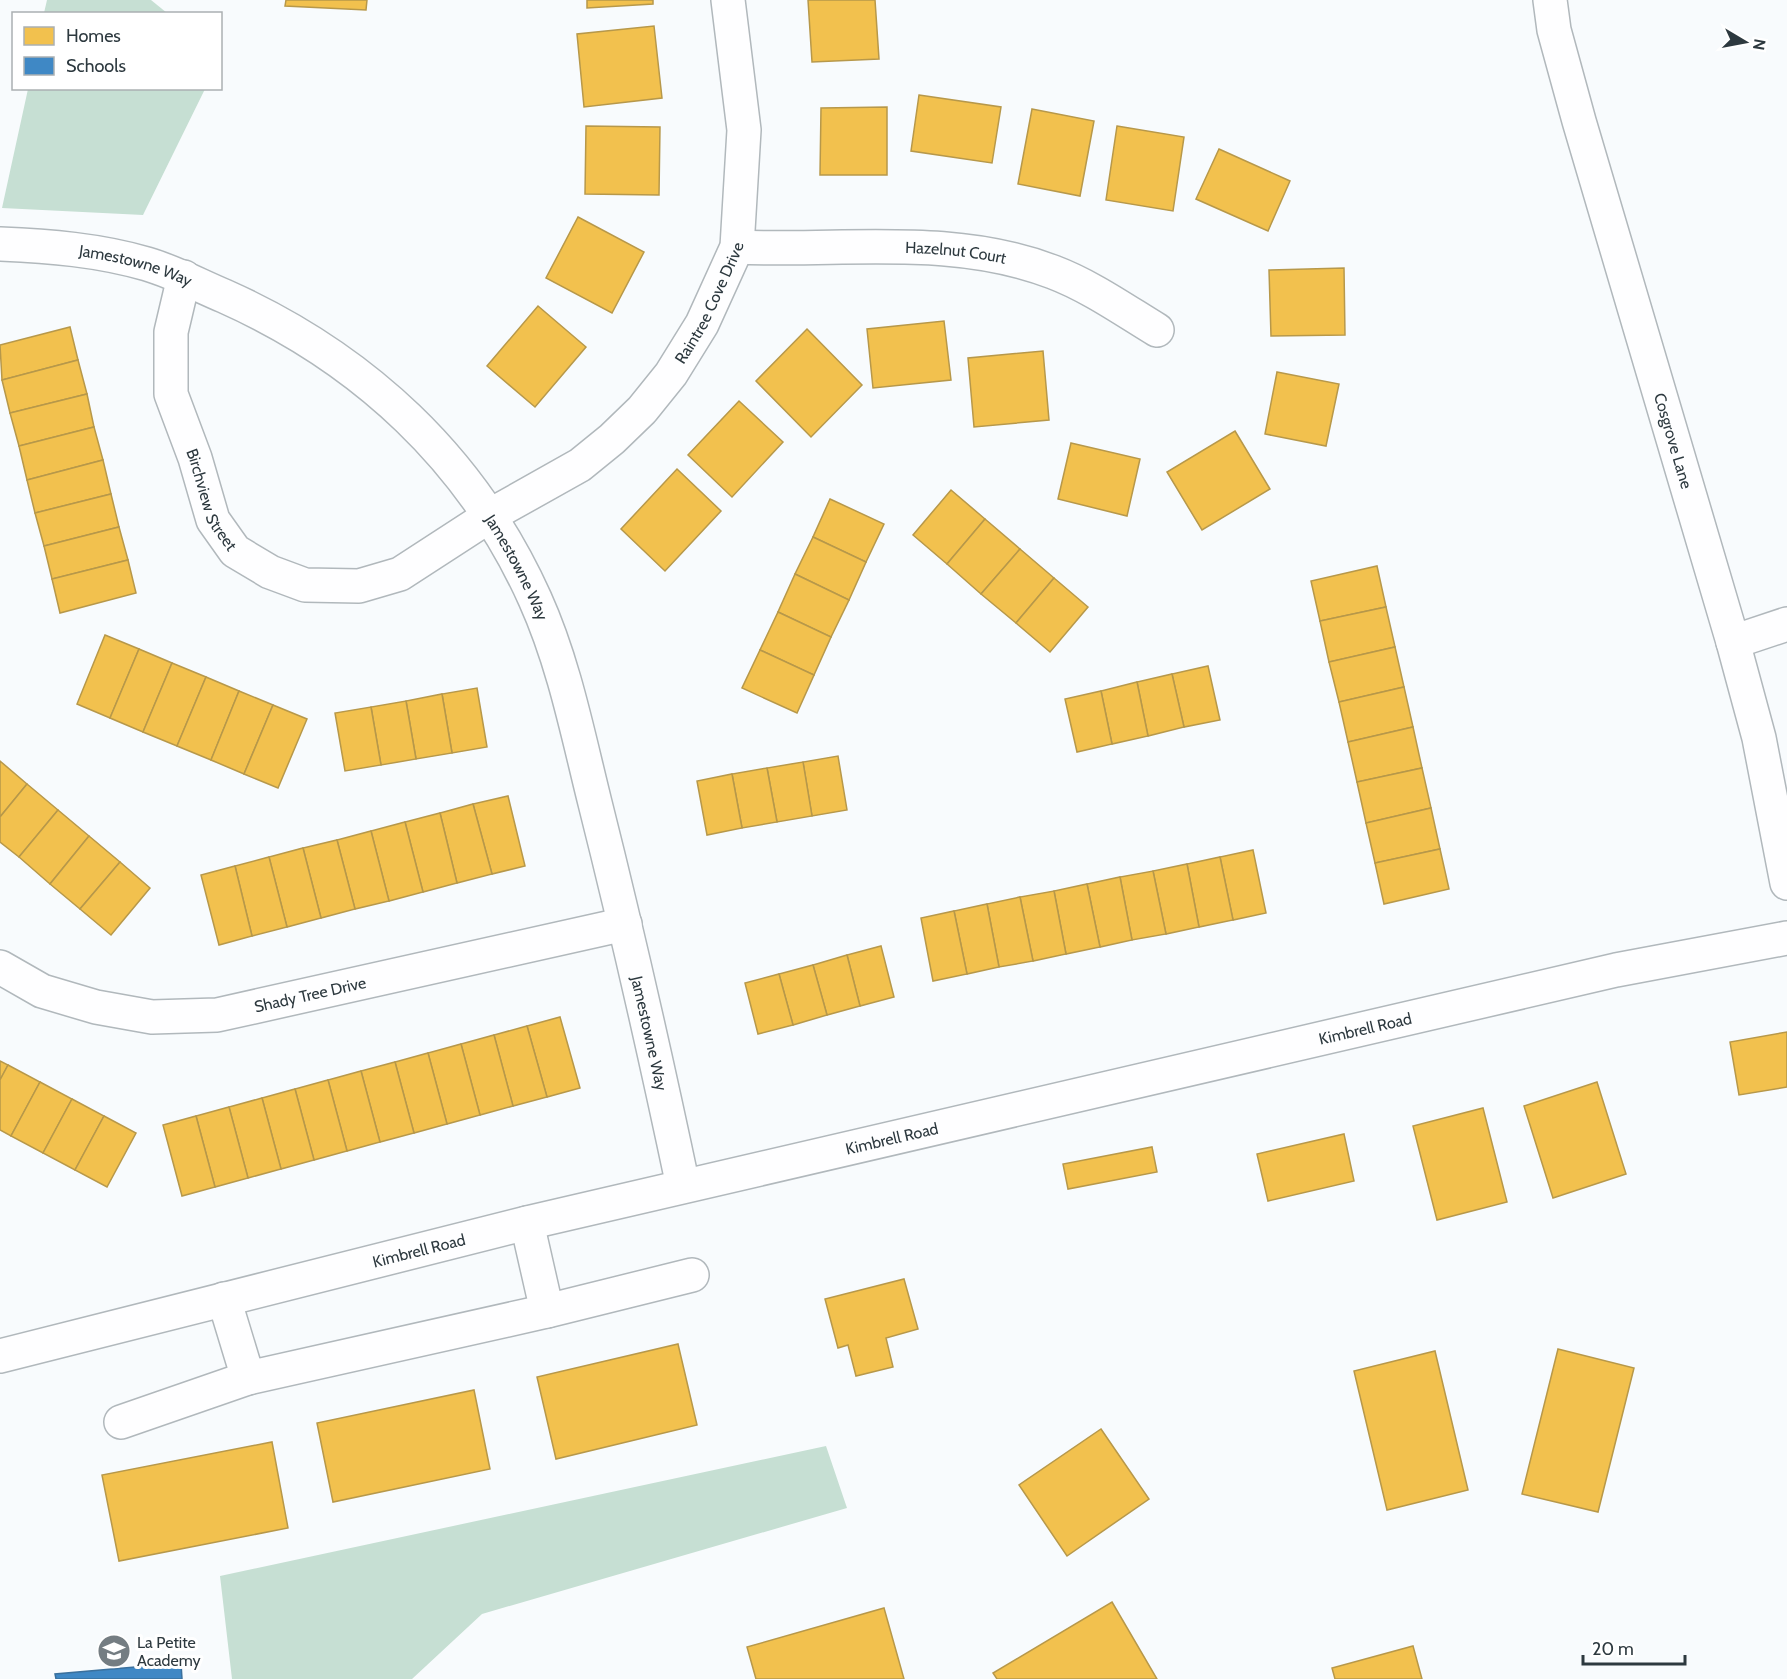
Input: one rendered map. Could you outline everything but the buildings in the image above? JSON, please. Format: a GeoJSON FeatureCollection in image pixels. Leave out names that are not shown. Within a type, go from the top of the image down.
{"type":"FeatureCollection","features":[{"type":"Feature","properties":{"kind":"street","name":"Raintree Cove Drive"},"geometry":{"type":"LineString","coordinates":[[491,515],[580,465],[642,410],[671,374],[702,324],[737,247],[744,130],[728,0]]}},
{"type":"Feature","properties":{"kind":"street","name":"Cosgrove Lane"},"geometry":{"type":"LineString","coordinates":[[1550,0],[1554,30],[1579,122],[1733,642],[1759,738],[1787,883]]}},
{"type":"Feature","properties":{"kind":"street","name":"Jamestowne Way"},"geometry":{"type":"LineString","coordinates":[[0,244],[94,252],[146,264],[183,277],[271,317],[322,348],[375,387],[443,452],[491,515],[534,596],[560,668],[625,924],[683,1186]]}},
{"type":"Feature","properties":{"kind":"street","name":"Hazelnut Court"},"geometry":{"type":"LineString","coordinates":[[737,247],[778,249],[893,246],[975,251],[1024,262],[1056,273],[1110,301],[1157,330]]}},
{"type":"Feature","properties":{"kind":"street","name":"Birchview Street"},"geometry":{"type":"LineString","coordinates":[[183,277],[171,332],[171,394],[195,458],[213,520],[235,551],[270,572],[304,585],[359,586],[400,573],[491,515]]}},
{"type":"Feature","properties":{"kind":"street"},"geometry":{"type":"LineString","coordinates":[[1733,642],[1787,624]]}},
{"type":"Feature","properties":{"kind":"street","name":"Shady Tree Drive"},"geometry":{"type":"LineString","coordinates":[[0,967],[42,991],[96,1007],[152,1017],[217,1015],[625,924]]}},
{"type":"Feature","properties":{"kind":"street","name":"Kimbrell Road"},"geometry":{"type":"LineString","coordinates":[[0,1356],[527,1222],[1616,970],[1787,938]]}},
{"type":"Feature","properties":{"kind":"street"},"geometry":{"type":"LineString","coordinates":[[527,1222],[548,1311]]}},
{"type":"Feature","properties":{"kind":"street"},"geometry":{"type":"LineString","coordinates":[[121,1422],[248,1378],[548,1311],[692,1275]]}},
{"type":"Feature","properties":{"kind":"street"},"geometry":{"type":"LineString","coordinates":[[224,1299],[248,1378]]}},
{"type":"Feature","properties":{"kind":"green space"},"geometry":{"type":"Polygon","coordinates":[[[47,0],[151,0],[166,12],[44,12],[47,0]]]}},
{"type":"Feature","properties":{"kind":"green space"},"geometry":{"type":"Polygon","coordinates":[[[28,90],[205,90],[143,215],[2,208],[28,90]]]}},
{"type":"Feature","properties":{"kind":"green space"},"geometry":{"type":"Polygon","coordinates":[[[826,1446],[847,1508],[482,1614],[412,1679],[232,1679],[220,1576],[826,1446]]]}},
{"type":"Feature","properties":{"kind":"place","name":"La Petite Academy"},"geometry":{"type":"Point","coordinates":[114,1651]}}]}
